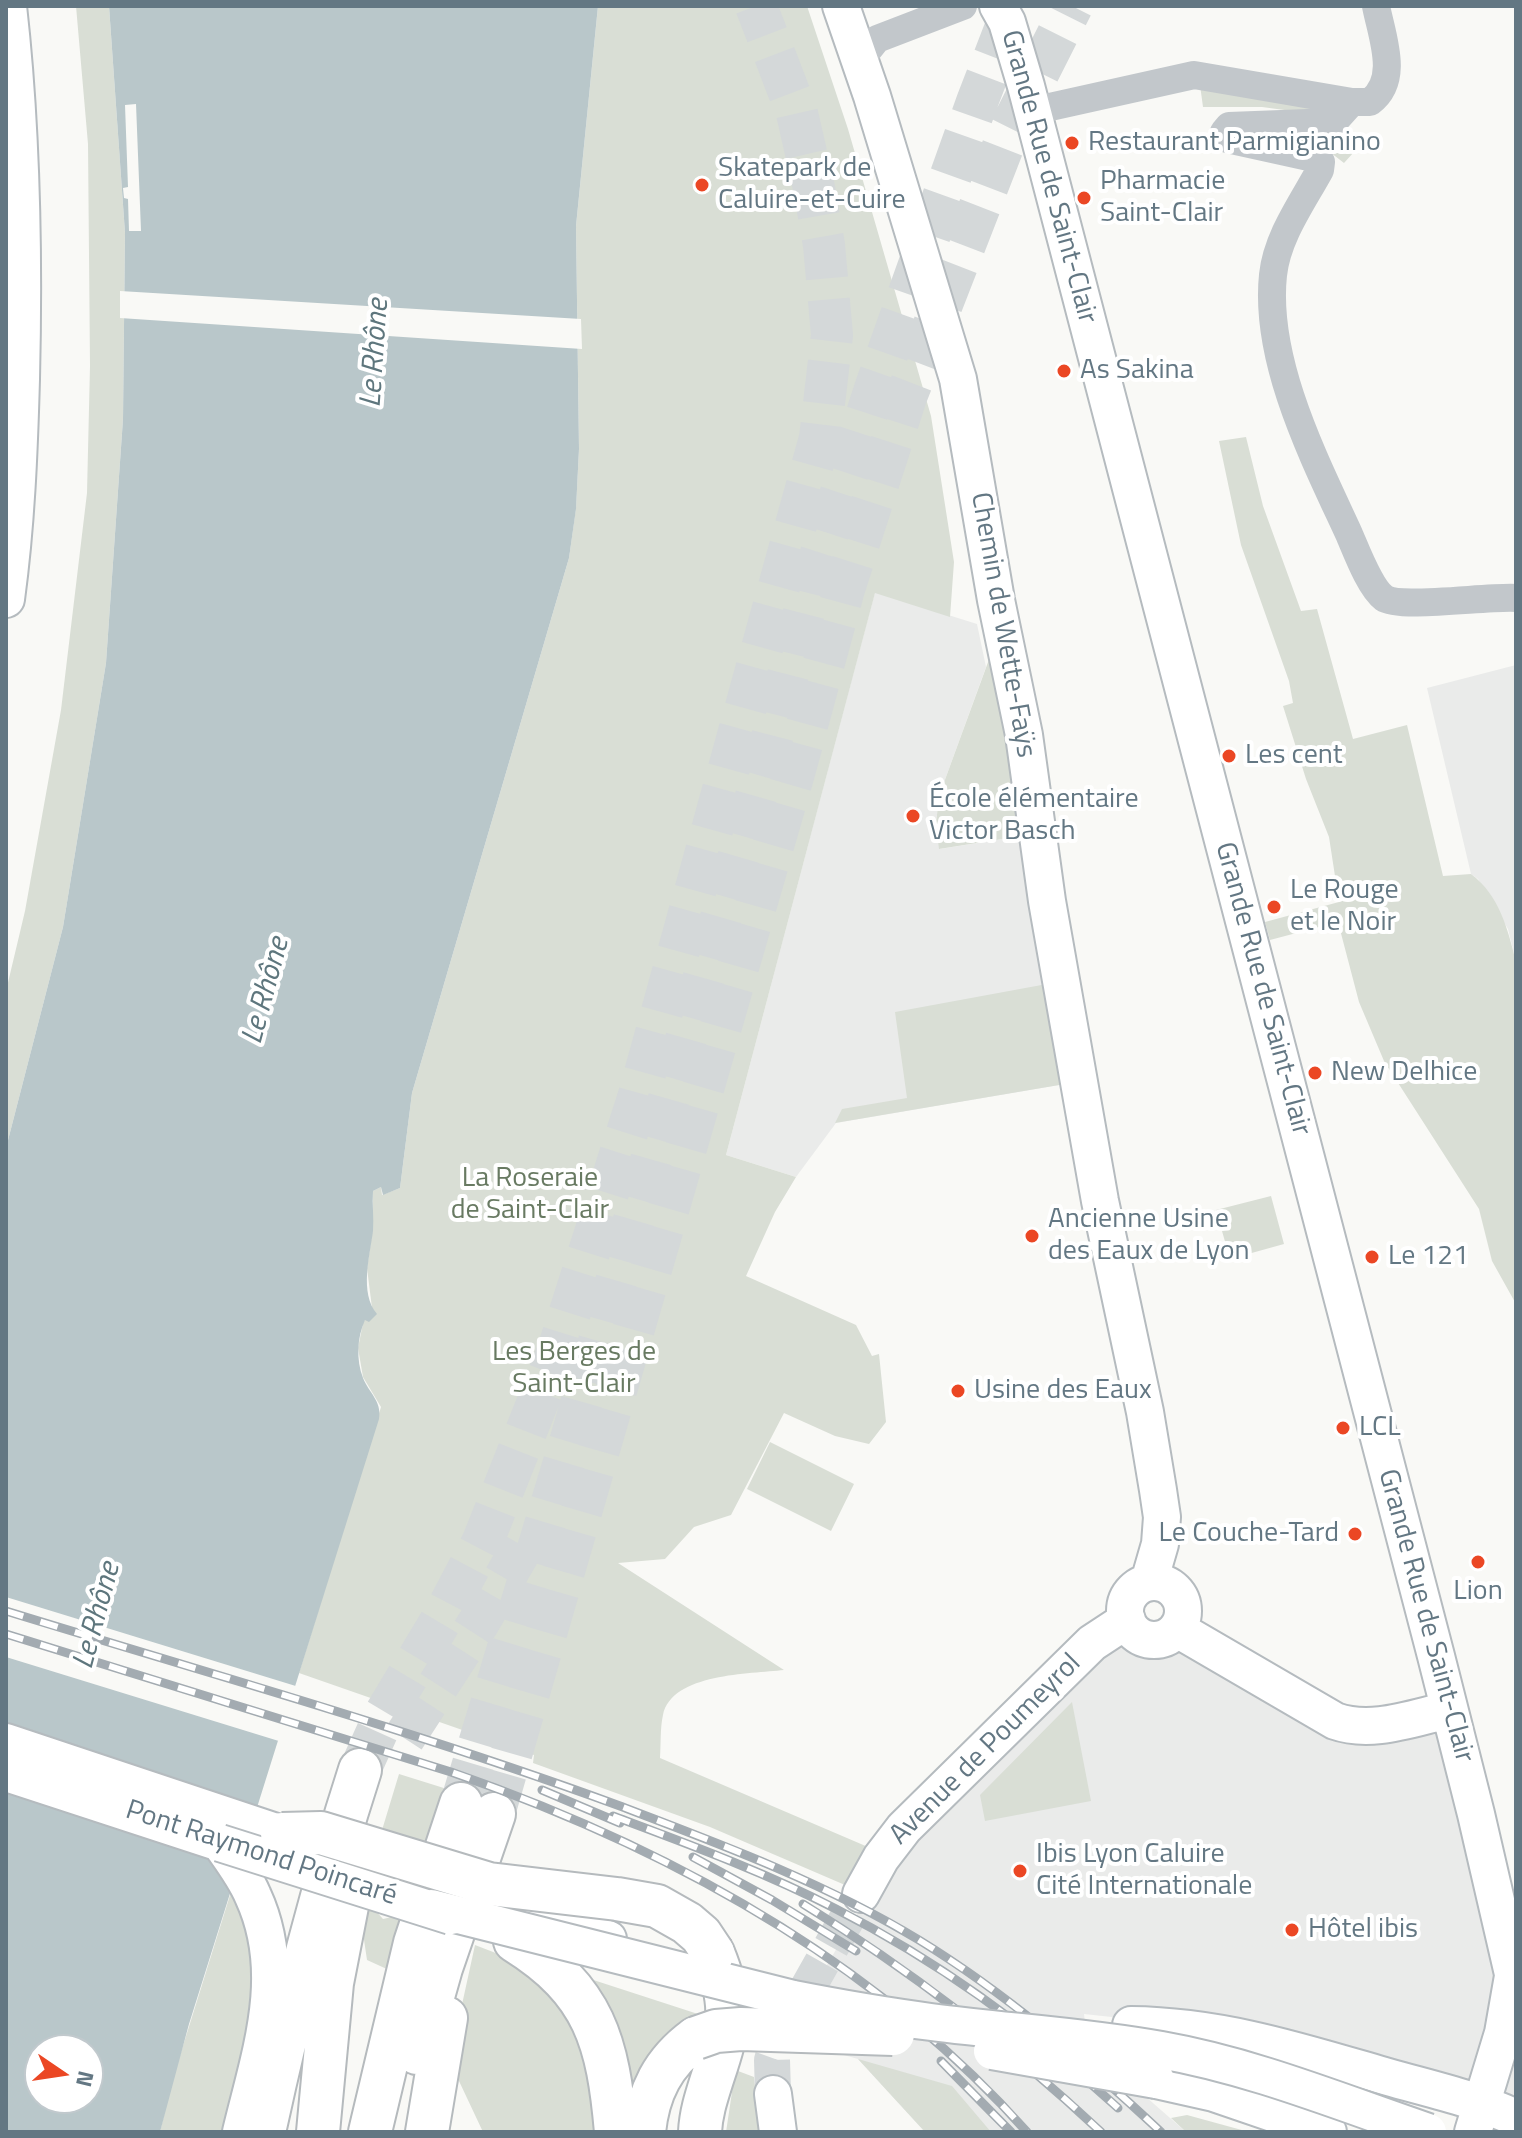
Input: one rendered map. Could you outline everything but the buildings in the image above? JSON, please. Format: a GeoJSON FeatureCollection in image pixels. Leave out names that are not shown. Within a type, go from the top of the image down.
{"type":"FeatureCollection","features":[{"type":"Feature","properties":{"kind":"highway"},"geometry":{"type":"LineString","coordinates":[[264,2132],[305,1952],[329,1866],[374,1774],[305,2132]]}},
{"type":"Feature","properties":{"kind":"highway"},"geometry":{"type":"LineString","coordinates":[[370,2132],[415,1943],[478,1809],[484,1895],[441,2045],[434,2132]]}},
{"type":"Feature","properties":{"kind":"highway"},"geometry":{"type":"LineString","coordinates":[[282,1834],[321,1833],[489,1884],[657,1906],[687,1923],[701,1935],[727,1990],[727,2032],[706,2054],[713,2132]]}},
{"type":"Feature","properties":{"kind":"highway"},"geometry":{"type":"LineString","coordinates":[[399,2132],[423,2028],[441,1968],[484,1895]]}},
{"type":"Feature","properties":{"kind":"highway"},"geometry":{"type":"LineString","coordinates":[[342,2132],[350,2033],[345,1922]]}},
{"type":"Feature","properties":{"kind":"highway"},"geometry":{"type":"LineString","coordinates":[[515,1941],[550,1964],[572,1988],[592,2021],[607,2059],[616,2132]]}},
{"type":"Feature","properties":{"kind":"highway"},"geometry":{"type":"LineString","coordinates":[[292,2132],[332,1983]]}},
{"type":"Feature","properties":{"kind":"highway"},"geometry":{"type":"LineString","coordinates":[[318,2132],[332,1983]]}},
{"type":"Feature","properties":{"kind":"highway"},"geometry":{"type":"LineString","coordinates":[[700,2132],[706,2054],[716,2031],[741,2029],[893,2034]]}},
{"type":"Feature","properties":{"kind":"highway"},"geometry":{"type":"LineString","coordinates":[[441,2045],[451,2132]]}},
{"type":"Feature","properties":{"kind":"highway"},"geometry":{"type":"LineString","coordinates":[[644,2132],[649,2100],[657,2078],[678,2052],[706,2054]]}},
{"type":"Feature","properties":{"kind":"main road"},"geometry":{"type":"LineString","coordinates":[[6,599],[15,506],[23,308],[16,86],[8,6]]}},
{"type":"Feature","properties":{"kind":"main road","name":"Grande Rue de Saint-Clair"},"geometry":{"type":"LineString","coordinates":[[998,6],[1007,22],[1032,111],[1283,1066],[1449,1710],[1515,1981],[1477,2118]]}},
{"type":"Feature","properties":{"kind":"main road","name":"Chemin de Wette-Faÿs"},"geometry":{"type":"LineString","coordinates":[[841,8],[863,68],[958,379],[996,600],[1024,735],[1047,901],[1100,1201],[1145,1412],[1158,1490],[1162,1517],[1160,1544],[1149,1582]]}},
{"type":"Feature","properties":{"kind":"main road"},"geometry":{"type":"LineString","coordinates":[[1149,1582],[1168,1586],[1181,1600],[1182,1620],[1177,1629],[1163,1639],[1137,1635],[1127,1620],[1127,1601],[1140,1586],[1149,1582]]}},
{"type":"Feature","properties":{"kind":"main road","name":"Avenue de Poumeyrol"},"geometry":{"type":"LineString","coordinates":[[861,1894],[881,1858],[904,1828],[1092,1643],[1127,1620]]}},
{"type":"Feature","properties":{"kind":"main road"},"geometry":{"type":"LineString","coordinates":[[1177,1629],[1335,1721],[1348,1725],[1369,1727],[1449,1710]]}},
{"type":"Feature","properties":{"kind":"main road","name":"Pont Raymond Poincaré"},"geometry":{"type":"LineString","coordinates":[[6,1742],[567,1924]]}},
{"type":"Feature","properties":{"kind":"main road","name":"Pont Raymond Poincaré"},"geometry":{"type":"LineString","coordinates":[[6,1773],[431,1908],[515,1941],[710,1996],[893,2034],[1156,2080],[1214,2093],[1299,2125],[1328,2132]]}},
{"type":"Feature","properties":{"kind":"main road"},"geometry":{"type":"LineString","coordinates":[[220,1843],[253,1895],[271,1952],[272,1991],[241,2132]]}},
{"type":"Feature","properties":{"kind":"main road"},"geometry":{"type":"LineString","coordinates":[[431,1908],[714,1966]]}},
{"type":"Feature","properties":{"kind":"main road"},"geometry":{"type":"LineString","coordinates":[[567,1924],[714,1966],[837,2008],[1125,2044],[1200,2058],[1428,2132]]}},
{"type":"Feature","properties":{"kind":"main road"},"geometry":{"type":"LineString","coordinates":[[567,1924],[632,1939],[769,1983],[795,1988],[1068,2022],[1167,2026],[1267,2042],[1477,2118],[1516,2118]]}},
{"type":"Feature","properties":{"kind":"main road"},"geometry":{"type":"LineString","coordinates":[[773,2094],[778,2132]]}},
{"type":"Feature","properties":{"kind":"street"},"geometry":{"type":"LineString","coordinates":[[841,8],[854,20],[871,22],[909,6]]}},
{"type":"Feature","properties":{"kind":"street"},"geometry":{"type":"LineString","coordinates":[[863,68],[865,54],[877,39],[963,6]]}},
{"type":"Feature","properties":{"kind":"street"},"geometry":{"type":"LineString","coordinates":[[1032,111],[1194,75],[1352,102],[1370,102],[1384,88],[1387,75],[1376,6]]}},
{"type":"Feature","properties":{"kind":"street"},"geometry":{"type":"LineString","coordinates":[[1352,102],[1334,122],[1229,126],[1224,132],[1227,139],[1321,162],[1320,170],[1285,233],[1273,275],[1275,324],[1297,410],[1315,460],[1356,551],[1377,592],[1385,599],[1405,603],[1516,598]]}},
{"type":"Feature","properties":{"kind":"shaded area"},"geometry":{"type":"Polygon","coordinates":[[[875,592],[977,624],[986,667],[939,796],[936,824],[940,849],[1021,836],[1065,1084],[836,1123],[796,1177],[726,1155],[875,592]]]}},
{"type":"Feature","properties":{"kind":"shaded area"},"geometry":{"type":"Polygon","coordinates":[[[1516,665],[1516,962],[1508,929],[1478,879],[1471,874],[1427,688],[1516,665]]]}},
{"type":"Feature","properties":{"kind":"shaded area"},"geometry":{"type":"Polygon","coordinates":[[[1132,1634],[1146,1642],[1172,1640],[1327,1721],[1454,1712],[1501,1908],[1516,1905],[1516,2118],[1167,2023],[1084,2014],[1088,2046],[1186,2132],[925,2132],[858,2059],[819,2048],[801,2009],[883,1870],[1094,1645],[1132,1634]]]}},
{"type":"Feature","properties":{"kind":"green space"},"geometry":{"type":"Polygon","coordinates":[[[76,6],[109,6],[125,233],[123,419],[106,663],[63,927],[6,1148],[6,991],[25,911],[61,710],[87,493],[90,366],[88,144],[76,6]]]}},
{"type":"Feature","properties":{"kind":"green space","name":"Les Berges de Saint-Clair"},"geometry":{"type":"Polygon","coordinates":[[[598,6],[807,6],[848,129],[931,416],[954,562],[950,617],[875,593],[726,1155],[796,1177],[775,1212],[746,1276],[856,1325],[872,1356],[879,1354],[886,1422],[869,1444],[835,1436],[784,1413],[731,1515],[694,1527],[665,1559],[618,1563],[784,1670],[714,1678],[681,1691],[669,1701],[663,1715],[660,1758],[868,1847],[845,1885],[710,1827],[533,1763],[534,1755],[299,1673],[381,1407],[363,1377],[358,1348],[363,1323],[372,1308],[367,1268],[373,1227],[373,1191],[381,1187],[382,1195],[400,1188],[412,1093],[569,558],[576,508],[579,449],[576,226],[598,6]]]}},
{"type":"Feature","properties":{"kind":"green space"},"geometry":{"type":"Polygon","coordinates":[[[1200,85],[1328,106],[1329,116],[1262,107],[1203,107],[1200,85]]]}},
{"type":"Feature","properties":{"kind":"green space"},"geometry":{"type":"Polygon","coordinates":[[[1245,132],[1364,141],[1344,163],[1326,149],[1245,132]]]}},
{"type":"Feature","properties":{"kind":"green space"},"geometry":{"type":"Polygon","coordinates":[[[1246,437],[1263,506],[1301,611],[1317,609],[1353,739],[1407,725],[1443,876],[1471,874],[1481,882],[1495,902],[1510,937],[1516,962],[1516,1304],[1492,1261],[1479,1209],[1384,1061],[1359,1002],[1338,922],[1270,940],[1265,922],[1339,902],[1329,837],[1306,779],[1283,706],[1293,703],[1289,681],[1241,545],[1219,441],[1246,437]]]}},
{"type":"Feature","properties":{"kind":"green space"},"geometry":{"type":"Polygon","coordinates":[[[991,654],[1021,836],[939,849],[936,824],[939,796],[991,654]]]}},
{"type":"Feature","properties":{"kind":"green space"},"geometry":{"type":"Polygon","coordinates":[[[1047,984],[1065,1084],[835,1123],[842,1109],[907,1098],[895,1012],[1047,984]]]}},
{"type":"Feature","properties":{"kind":"green space"},"geometry":{"type":"Polygon","coordinates":[[[1271,1196],[1284,1244],[1230,1259],[1216,1210],[1271,1196]]]}},
{"type":"Feature","properties":{"kind":"green space"},"geometry":{"type":"Polygon","coordinates":[[[770,1442],[854,1484],[831,1531],[747,1489],[770,1442]]]}},
{"type":"Feature","properties":{"kind":"green space"},"geometry":{"type":"Polygon","coordinates":[[[1072,1702],[1091,1801],[985,1821],[980,1795],[1072,1702]]]}},
{"type":"Feature","properties":{"kind":"green space"},"geometry":{"type":"Polygon","coordinates":[[[399,1774],[447,1789],[389,1970],[367,1960],[359,1906],[399,1774]],[[404,1836],[396,1841],[375,1910],[383,1919],[396,1916],[420,1849],[416,1839],[404,1836]]]}},
{"type":"Feature","properties":{"kind":"green space"},"geometry":{"type":"Polygon","coordinates":[[[231,1892],[251,1938],[253,2001],[225,2132],[160,2132],[172,2081],[231,1892]]]}},
{"type":"Feature","properties":{"kind":"green space"},"geometry":{"type":"Polygon","coordinates":[[[475,1945],[519,1962],[565,1997],[607,2132],[483,2132],[459,2081],[456,2032],[475,1945]]]}},
{"type":"Feature","properties":{"kind":"green space"},"geometry":{"type":"Polygon","coordinates":[[[578,1975],[698,2014],[694,2027],[632,2103],[578,1975]]]}},
{"type":"Feature","properties":{"kind":"green space"},"geometry":{"type":"Polygon","coordinates":[[[858,2059],[952,2086],[991,2132],[925,2132],[858,2059]]]}},
{"type":"Feature","properties":{"kind":"green space"},"geometry":{"type":"Polygon","coordinates":[[[735,2072],[754,2077],[760,2132],[726,2132],[735,2072]]]}},
{"type":"Feature","properties":{"kind":"green space"},"geometry":{"type":"Polygon","coordinates":[[[1187,2115],[1249,2132],[1186,2132],[1171,2118],[1187,2115]]]}},
{"type":"Feature","properties":{"kind":"water","name":"Le Rhône"},"geometry":{"type":"Polygon","coordinates":[[[109,6],[598,6],[576,226],[579,449],[576,509],[569,558],[412,1093],[400,1188],[383,1195],[381,1187],[373,1191],[373,1231],[367,1285],[368,1296],[377,1314],[369,1322],[365,1320],[358,1356],[363,1378],[379,1407],[379,1419],[189,2024],[160,2132],[6,2132],[6,1148],[63,927],[106,663],[123,419],[125,233],[109,6]]]}},
{"type":"Feature","properties":{"kind":"pier"},"geometry":{"type":"Polygon","coordinates":[[[136,104],[141,231],[129,231],[128,199],[124,198],[123,188],[128,187],[125,105],[136,104]]]}},
{"type":"Feature","properties":{"kind":"pier"},"geometry":{"type":"Polygon","coordinates":[[[120,291],[581,319],[582,349],[120,318],[120,291]]]}},
{"type":"Feature","properties":{"kind":"pier"},"geometry":{"type":"Polygon","coordinates":[[[6,1597],[299,1687],[282,1742],[6,1657],[6,1597]]]}},
{"type":"Feature","properties":{"kind":"tunnel"},"geometry":{"type":"LineString","coordinates":[[360,1770],[385,1714],[443,1617],[483,1541],[557,1353],[639,1095],[820,438],[832,335],[824,245],[797,113],[756,6]]}},
{"type":"Feature","properties":{"kind":"tunnel"},"geometry":{"type":"LineString","coordinates":[[461,1804],[571,1439],[765,765],[812,581],[877,383],[1014,6]]}},
{"type":"Feature","properties":{"kind":"tunnel"},"geometry":{"type":"LineString","coordinates":[[494,1814],[794,773],[844,589],[906,397],[1009,131],[1072,6]]}},
{"type":"Feature","properties":{"kind":"tunnel"},"geometry":{"type":"LineString","coordinates":[[404,1738],[479,1622],[523,1546]]}},
{"type":"Feature","properties":{"kind":"tunnel"},"geometry":{"type":"LineString","coordinates":[[773,2094],[772,2060],[781,2035],[861,1894]]}},
{"type":"Feature","properties":{"kind":"railway"},"geometry":{"type":"LineString","coordinates":[[6,1611],[468,1753],[620,1806],[773,1866],[883,1919],[952,1961],[1075,2055],[1161,2132]]}},
{"type":"Feature","properties":{"kind":"railway"},"geometry":{"type":"LineString","coordinates":[[6,1634],[451,1772],[611,1836],[763,1916],[834,1962],[903,2014],[967,2070],[1027,2132]]}},
{"type":"Feature","properties":{"kind":"railway"},"geometry":{"type":"LineString","coordinates":[[542,1790],[620,1823]]}},
{"type":"Feature","properties":{"kind":"railway"},"geometry":{"type":"LineString","coordinates":[[613,1816],[754,1871],[874,1929],[984,1999],[1053,2052],[1118,2108]]}},
{"type":"Feature","properties":{"kind":"railway"},"geometry":{"type":"LineString","coordinates":[[693,1857],[856,1951]]}},
{"type":"Feature","properties":{"kind":"railway"},"geometry":{"type":"LineString","coordinates":[[803,1904],[882,1955],[958,2010],[1031,2069],[1101,2132]]}},
{"type":"Feature","properties":{"kind":"railway"},"geometry":{"type":"LineString","coordinates":[[941,2061],[1011,2132]]}},
{"type":"Feature","properties":{"kind":"place","name":"Restaurant Parmigianino"},"geometry":{"type":"Point","coordinates":[1072,143]}},
{"type":"Feature","properties":{"kind":"place","name":"Skatepark de Caluire-et-Cuire"},"geometry":{"type":"Point","coordinates":[702,185]}},
{"type":"Feature","properties":{"kind":"place","name":"Pharmacie Saint-Clair"},"geometry":{"type":"Point","coordinates":[1084,198]}},
{"type":"Feature","properties":{"kind":"place","name":"As Sakina"},"geometry":{"type":"Point","coordinates":[1064,371]}},
{"type":"Feature","properties":{"kind":"place","name":"Les cent"},"geometry":{"type":"Point","coordinates":[1229,756]}},
{"type":"Feature","properties":{"kind":"place","name":"École élémentaire Victor Basch"},"geometry":{"type":"Point","coordinates":[913,816]}},
{"type":"Feature","properties":{"kind":"place","name":"Le Rouge et le Noir"},"geometry":{"type":"Point","coordinates":[1274,907]}},
{"type":"Feature","properties":{"kind":"place","name":"New Delhice"},"geometry":{"type":"Point","coordinates":[1315,1073]}},
{"type":"Feature","properties":{"kind":"place","name":"Ancienne Usine des Eaux de Lyon"},"geometry":{"type":"Point","coordinates":[1032,1236]}},
{"type":"Feature","properties":{"kind":"place","name":"Le 121"},"geometry":{"type":"Point","coordinates":[1372,1257]}},
{"type":"Feature","properties":{"kind":"place","name":"Usine des Eaux"},"geometry":{"type":"Point","coordinates":[958,1391]}},
{"type":"Feature","properties":{"kind":"place","name":"LCL"},"geometry":{"type":"Point","coordinates":[1343,1428]}},
{"type":"Feature","properties":{"kind":"place","name":"Le Couche-Tard"},"geometry":{"type":"Point","coordinates":[1355,1534]}},
{"type":"Feature","properties":{"kind":"place","name":"Lion"},"geometry":{"type":"Point","coordinates":[1478,1562]}},
{"type":"Feature","properties":{"kind":"place","name":"Ibis Lyon Caluire Cité Internationale"},"geometry":{"type":"Point","coordinates":[1020,1871]}},
{"type":"Feature","properties":{"kind":"place","name":"Hôtel ibis"},"geometry":{"type":"Point","coordinates":[1292,1930]}},
{"type":"Feature","properties":{"kind":"park label","name":"La Roseraie de Saint-Clair"},"geometry":{"type":"Point","coordinates":[530,1195]}}]}
